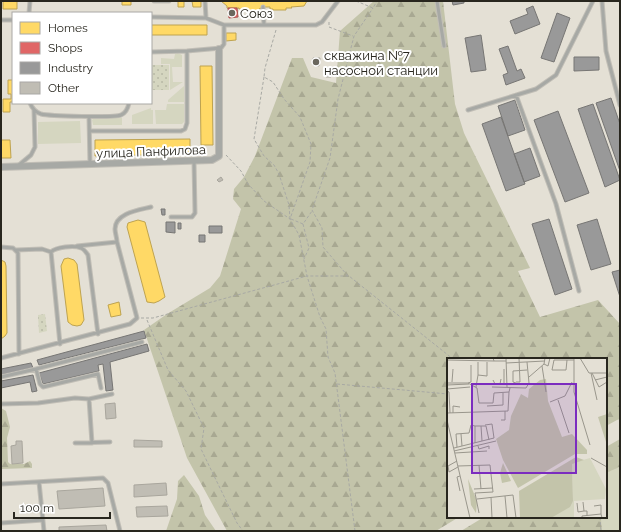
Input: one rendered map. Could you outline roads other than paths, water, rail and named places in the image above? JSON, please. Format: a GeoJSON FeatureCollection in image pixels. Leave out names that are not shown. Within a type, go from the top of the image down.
{"type":"FeatureCollection","features":[{"type":"Feature","properties":{"kind":"street","name":"улица Панфилова"},"geometry":{"type":"LineString","coordinates":[[1,166],[212,160],[219,156],[219,49]]}},
{"type":"Feature","properties":{"kind":"lane"},"geometry":{"type":"LineString","coordinates":[[29,12],[30,1]]}},
{"type":"Feature","properties":{"kind":"lane"},"geometry":{"type":"LineString","coordinates":[[154,1],[169,1]]}},
{"type":"Feature","properties":{"kind":"lane"},"geometry":{"type":"LineString","coordinates":[[205,1],[206,18]]}},
{"type":"Feature","properties":{"kind":"lane"},"geometry":{"type":"LineString","coordinates":[[152,17],[206,18],[224,25],[319,24],[338,1]]}},
{"type":"Feature","properties":{"kind":"lane"},"geometry":{"type":"LineString","coordinates":[[437,1],[444,46]]}},
{"type":"Feature","properties":{"kind":"lane"},"geometry":{"type":"LineString","coordinates":[[468,110],[536,89],[556,75],[593,1]]}},
{"type":"Feature","properties":{"kind":"lane"},"geometry":{"type":"LineString","coordinates":[[602,1],[606,51],[620,105]]}},
{"type":"Feature","properties":{"kind":"lane"},"geometry":{"type":"LineString","coordinates":[[263,7],[264,25]]}},
{"type":"Feature","properties":{"kind":"lane"},"geometry":{"type":"LineString","coordinates":[[1,20],[12,20]]}},
{"type":"Feature","properties":{"kind":"lane"},"geometry":{"type":"LineString","coordinates":[[152,52],[219,49],[223,47],[224,44],[224,25]]}},
{"type":"Feature","properties":{"kind":"lane"},"geometry":{"type":"LineString","coordinates":[[90,131],[181,131],[185,129],[188,124],[187,51]]}},
{"type":"Feature","properties":{"kind":"lane"},"geometry":{"type":"LineString","coordinates":[[516,95],[556,204],[579,291]]}},
{"type":"Feature","properties":{"kind":"lane"},"geometry":{"type":"LineString","coordinates":[[19,165],[31,155],[35,147],[34,110],[31,104]]}},
{"type":"Feature","properties":{"kind":"lane"},"geometry":{"type":"LineString","coordinates":[[34,110],[43,114],[119,116],[126,111],[129,104]]}},
{"type":"Feature","properties":{"kind":"lane"},"geometry":{"type":"LineString","coordinates":[[89,116],[90,164]]}},
{"type":"Feature","properties":{"kind":"lane"},"geometry":{"type":"LineString","coordinates":[[171,217],[192,217],[195,213],[194,161]]}},
{"type":"Feature","properties":{"kind":"lane"},"geometry":{"type":"LineString","coordinates":[[1,358],[98,334],[130,324],[137,318],[117,242],[115,229],[116,221],[123,216],[151,207]]}},
{"type":"Feature","properties":{"kind":"lane"},"geometry":{"type":"LineString","coordinates":[[51,252],[57,248],[117,242]]}},
{"type":"Feature","properties":{"kind":"lane"},"geometry":{"type":"LineString","coordinates":[[77,246],[82,248],[88,255],[98,334]]}},
{"type":"Feature","properties":{"kind":"lane"},"geometry":{"type":"LineString","coordinates":[[1,247],[9,247],[16,250],[42,249],[51,252]]}},
{"type":"Feature","properties":{"kind":"lane"},"geometry":{"type":"LineString","coordinates":[[16,250],[18,259],[20,354]]}},
{"type":"Feature","properties":{"kind":"lane"},"geometry":{"type":"LineString","coordinates":[[51,252],[60,344]]}},
{"type":"Feature","properties":{"kind":"lane"},"geometry":{"type":"LineString","coordinates":[[1,377],[142,342]]}},
{"type":"Feature","properties":{"kind":"lane"},"geometry":{"type":"LineString","coordinates":[[36,369],[40,384],[43,387],[98,374],[101,388]]}},
{"type":"Feature","properties":{"kind":"lane"},"geometry":{"type":"LineString","coordinates":[[1,404],[38,403],[75,398],[89,399],[112,394]]}},
{"type":"Feature","properties":{"kind":"lane"},"geometry":{"type":"LineString","coordinates":[[89,399],[92,443]]}},
{"type":"Feature","properties":{"kind":"lane"},"geometry":{"type":"LineString","coordinates":[[75,443],[110,442]]}},
{"type":"Feature","properties":{"kind":"lane"},"geometry":{"type":"LineString","coordinates":[[1,484],[103,478],[108,483],[120,531]]}},
{"type":"Feature","properties":{"kind":"lane"},"geometry":{"type":"LineString","coordinates":[[39,482],[44,531]]}},
{"type":"Feature","properties":{"kind":"lane"},"geometry":{"type":"LineString","coordinates":[[1,523],[43,520]]}},
{"type":"Feature","properties":{"kind":"place","name":"Союз"},"geometry":{"type":"Point","coordinates":[232,13]}},
{"type":"Feature","properties":{"kind":"place","name":"скважина №7 насосной станции"},"geometry":{"type":"Point","coordinates":[316,62]}}]}
